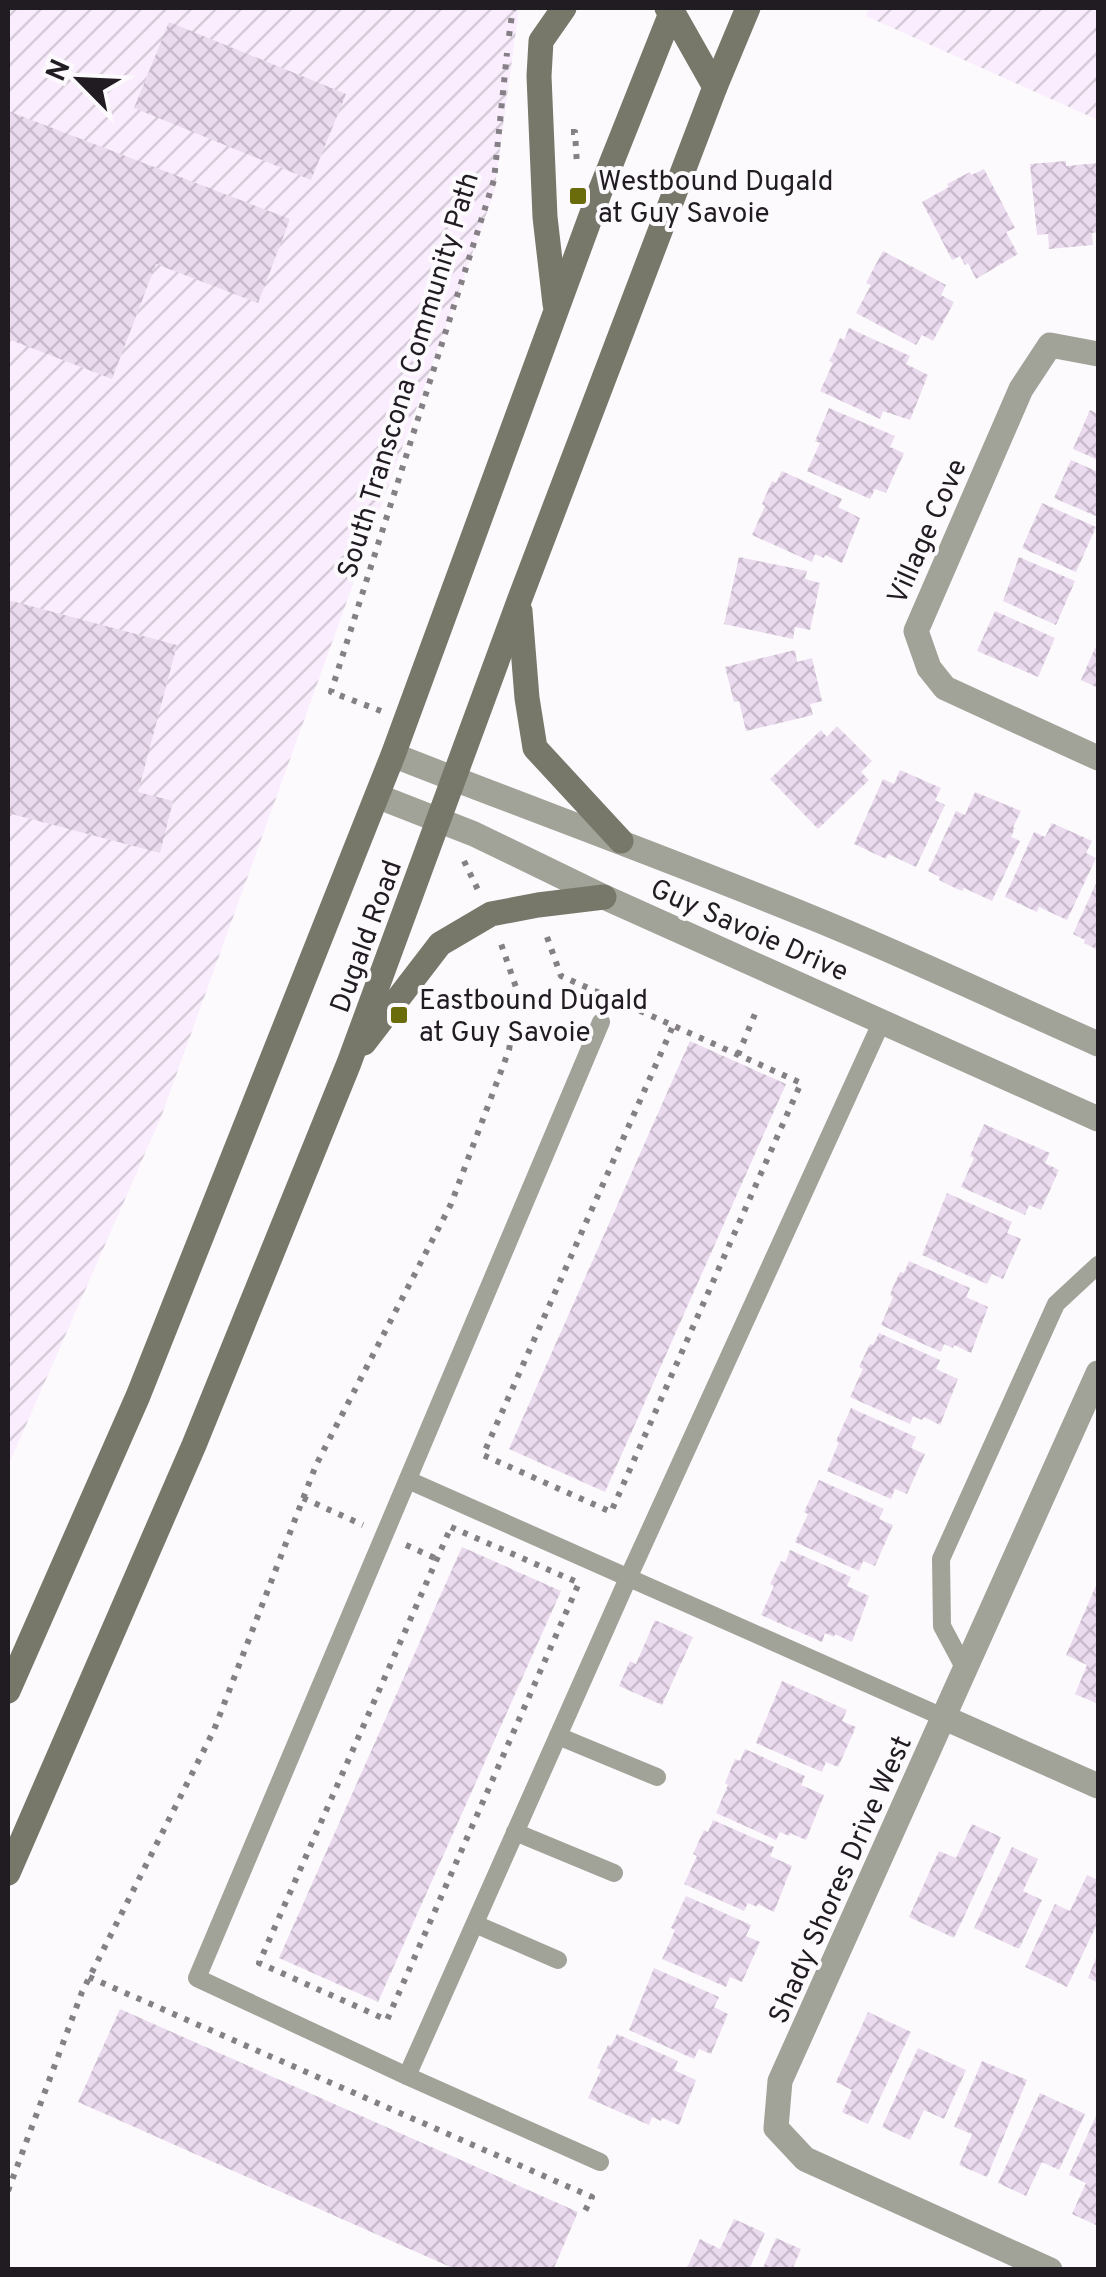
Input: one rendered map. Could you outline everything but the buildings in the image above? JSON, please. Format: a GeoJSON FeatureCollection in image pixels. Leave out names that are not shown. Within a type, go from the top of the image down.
{"type":"FeatureCollection","features":[{"type":"Feature","properties":{"kind":"main road"},"geometry":{"type":"LineString","coordinates":[[556,312],[545,217],[539,76],[541,42],[564,8]]}},
{"type":"Feature","properties":{"kind":"main road","name":"Dugald Road"},"geometry":{"type":"LineString","coordinates":[[8,1873],[194,1444],[349,1063],[519,601],[748,8]]}},
{"type":"Feature","properties":{"kind":"main road"},"geometry":{"type":"LineString","coordinates":[[671,9],[715,87]]}},
{"type":"Feature","properties":{"kind":"main road","name":"Dugald Road"},"geometry":{"type":"LineString","coordinates":[[8,1691],[138,1396],[393,755],[671,9]]}},
{"type":"Feature","properties":{"kind":"main road"},"geometry":{"type":"LineString","coordinates":[[519,601],[535,748],[622,841]]}},
{"type":"Feature","properties":{"kind":"main road"},"geometry":{"type":"LineString","coordinates":[[349,1063],[440,944],[491,914],[604,897]]}},
{"type":"Feature","properties":{"kind":"street","name":"Village Cove"},"geometry":{"type":"LineString","coordinates":[[1098,354],[1050,345],[1030,374],[916,631],[928,668],[945,688],[1098,758]]}},
{"type":"Feature","properties":{"kind":"street","name":"Guy Savoie Drive"},"geometry":{"type":"LineString","coordinates":[[393,755],[816,919],[1098,1044]]}},
{"type":"Feature","properties":{"kind":"street","name":"Guy Savoie Drive"},"geometry":{"type":"LineString","coordinates":[[376,796],[474,834],[604,897],[1098,1119]]}},
{"type":"Feature","properties":{"kind":"street","name":"Shady Shores Drive West"},"geometry":{"type":"LineString","coordinates":[[1050,2270],[805,2159],[776,2128],[780,2081],[1098,1373]]}},
{"type":"Feature","properties":{"kind":"street"},"geometry":{"type":"LineString","coordinates":[[945,1718],[1098,1786]]}},
{"type":"Feature","properties":{"kind":"lane"},"geometry":{"type":"LineString","coordinates":[[407,2076],[882,1021]]}},
{"type":"Feature","properties":{"kind":"lane"},"geometry":{"type":"LineString","coordinates":[[600,2162],[197,1978],[601,1022]]}},
{"type":"Feature","properties":{"kind":"lane"},"geometry":{"type":"LineString","coordinates":[[966,1670],[942,1626],[941,1559],[1056,1304],[1098,1265]]}},
{"type":"Feature","properties":{"kind":"lane"},"geometry":{"type":"LineString","coordinates":[[408,1480],[945,1718]]}},
{"type":"Feature","properties":{"kind":"lane"},"geometry":{"type":"LineString","coordinates":[[558,1736],[657,1777]]}},
{"type":"Feature","properties":{"kind":"lane"},"geometry":{"type":"LineString","coordinates":[[515,1832],[614,1873]]}},
{"type":"Feature","properties":{"kind":"lane"},"geometry":{"type":"LineString","coordinates":[[475,1924],[558,1960]]}},
{"type":"Feature","properties":{"kind":"path","name":"South Transcona Community Path"},"geometry":{"type":"LineString","coordinates":[[331,692],[494,180],[513,8]]}},
{"type":"Feature","properties":{"kind":"path"},"geometry":{"type":"LineString","coordinates":[[548,937],[561,976],[801,1083],[611,1512],[483,1455],[672,1026]]}},
{"type":"Feature","properties":{"kind":"path"},"geometry":{"type":"LineString","coordinates":[[8,2192],[88,1977],[214,1730],[316,1465],[451,1204],[509,1050],[518,993],[503,950]]}},
{"type":"Feature","properties":{"kind":"path"},"geometry":{"type":"LineString","coordinates":[[738,1055],[757,1009]]}},
{"type":"Feature","properties":{"kind":"path"},"geometry":{"type":"LineString","coordinates":[[451,1527],[579,1583],[387,2020],[259,1963],[437,1559],[451,1527]]}},
{"type":"Feature","properties":{"kind":"path"},"geometry":{"type":"LineString","coordinates":[[88,1977],[592,2197],[584,2215]]}},
{"type":"Feature","properties":{"kind":"shaded area"},"geometry":{"type":"Polygon","coordinates":[[[8,8],[519,8],[494,193],[161,1117],[8,1466],[8,8]]]}},
{"type":"Feature","properties":{"kind":"shaded area"},"geometry":{"type":"Polygon","coordinates":[[[869,8],[1098,8],[1098,120],[866,16],[869,8]]]}},
{"type":"Feature","properties":{"kind":"place","name":"Westbound Dugald at Guy Savoie"},"geometry":{"type":"Point","coordinates":[578,196]}},
{"type":"Feature","properties":{"kind":"place","name":"Eastbound Dugald at Guy Savoie"},"geometry":{"type":"Point","coordinates":[399,1015]}}]}
